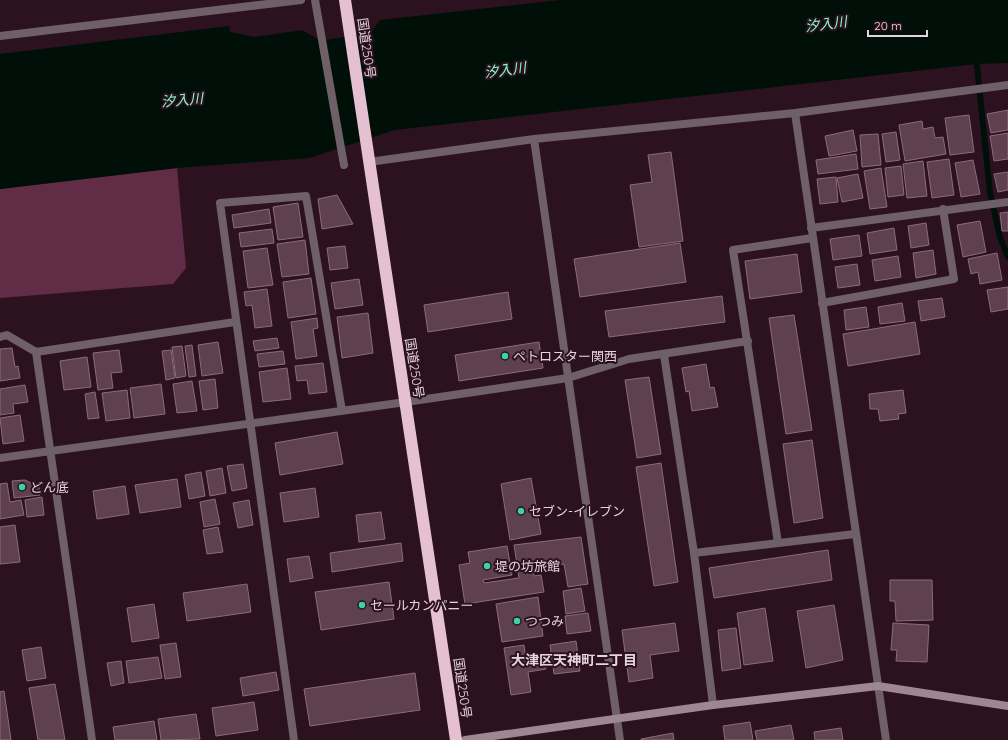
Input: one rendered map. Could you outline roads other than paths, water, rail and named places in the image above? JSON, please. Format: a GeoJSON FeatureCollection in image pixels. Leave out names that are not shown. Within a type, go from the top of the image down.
{"type":"FeatureCollection","features":[{"type":"Feature","properties":{"kind":"highway","name":"国道250号"},"geometry":{"type":"LineString","coordinates":[[345,0],[456,740]]}},
{"type":"Feature","properties":{"kind":"street"},"geometry":{"type":"LineString","coordinates":[[0,36],[300,0]]}},
{"type":"Feature","properties":{"kind":"street"},"geometry":{"type":"LineString","coordinates":[[315,0],[344,165]]}},
{"type":"Feature","properties":{"kind":"street"},"geometry":{"type":"LineString","coordinates":[[369,162],[534,139],[795,112],[1008,85]]}},
{"type":"Feature","properties":{"kind":"street"},"geometry":{"type":"LineString","coordinates":[[795,112],[812,238],[886,740]]}},
{"type":"Feature","properties":{"kind":"street"},"geometry":{"type":"LineString","coordinates":[[534,139],[620,740]]}},
{"type":"Feature","properties":{"kind":"street"},"geometry":{"type":"LineString","coordinates":[[294,740],[249,424],[220,203],[306,196],[342,411]]}},
{"type":"Feature","properties":{"kind":"street"},"geometry":{"type":"LineString","coordinates":[[811,228],[944,209],[1008,202]]}},
{"type":"Feature","properties":{"kind":"street"},"geometry":{"type":"LineString","coordinates":[[822,303],[954,279],[944,209]]}},
{"type":"Feature","properties":{"kind":"street"},"geometry":{"type":"LineString","coordinates":[[778,543],[733,250],[812,238]]}},
{"type":"Feature","properties":{"kind":"street"},"geometry":{"type":"LineString","coordinates":[[0,337],[7,335],[36,352],[235,322]]}},
{"type":"Feature","properties":{"kind":"street"},"geometry":{"type":"LineString","coordinates":[[0,458],[568,378],[629,359],[664,355],[748,341]]}},
{"type":"Feature","properties":{"kind":"street"},"geometry":{"type":"LineString","coordinates":[[36,352],[92,740]]}},
{"type":"Feature","properties":{"kind":"street"},"geometry":{"type":"LineString","coordinates":[[664,355],[694,553],[713,705]]}},
{"type":"Feature","properties":{"kind":"street"},"geometry":{"type":"LineString","coordinates":[[694,553],[855,534]]}},
{"type":"Feature","properties":{"kind":"street"},"geometry":{"type":"LineString","coordinates":[[465,740],[617,720],[713,705],[878,686],[1008,706]]}},
{"type":"Feature","properties":{"kind":"water","name":"汐入川"},"geometry":{"type":"Polygon","coordinates":[[[560,0],[1008,0],[1008,63],[977,64],[395,130],[309,158],[177,168],[0,189],[0,54],[229,26],[230,32],[255,37],[302,30],[321,41],[371,32],[380,20],[560,0]]]}},
{"type":"Feature","properties":{"kind":"waterway"},"geometry":{"type":"LineString","coordinates":[[976,56],[990,193],[1000,237],[1008,257]]}},
{"type":"Feature","properties":{"kind":"place","name":"ペトロスター関西"},"geometry":{"type":"Point","coordinates":[505,356]}},
{"type":"Feature","properties":{"kind":"place","name":"どん底"},"geometry":{"type":"Point","coordinates":[22,487]}},
{"type":"Feature","properties":{"kind":"place","name":"セブン-イレブン"},"geometry":{"type":"Point","coordinates":[521,511]}},
{"type":"Feature","properties":{"kind":"place","name":"堤の坊旅館"},"geometry":{"type":"Point","coordinates":[487,566]}},
{"type":"Feature","properties":{"kind":"place","name":"セールカンパニー"},"geometry":{"type":"Point","coordinates":[362,605]}},
{"type":"Feature","properties":{"kind":"place","name":"つつみ"},"geometry":{"type":"Point","coordinates":[517,621]}},
{"type":"Feature","properties":{"kind":"district","name":"大津区天神町二丁目"},"geometry":{"type":"Point","coordinates":[574,660]}}]}
